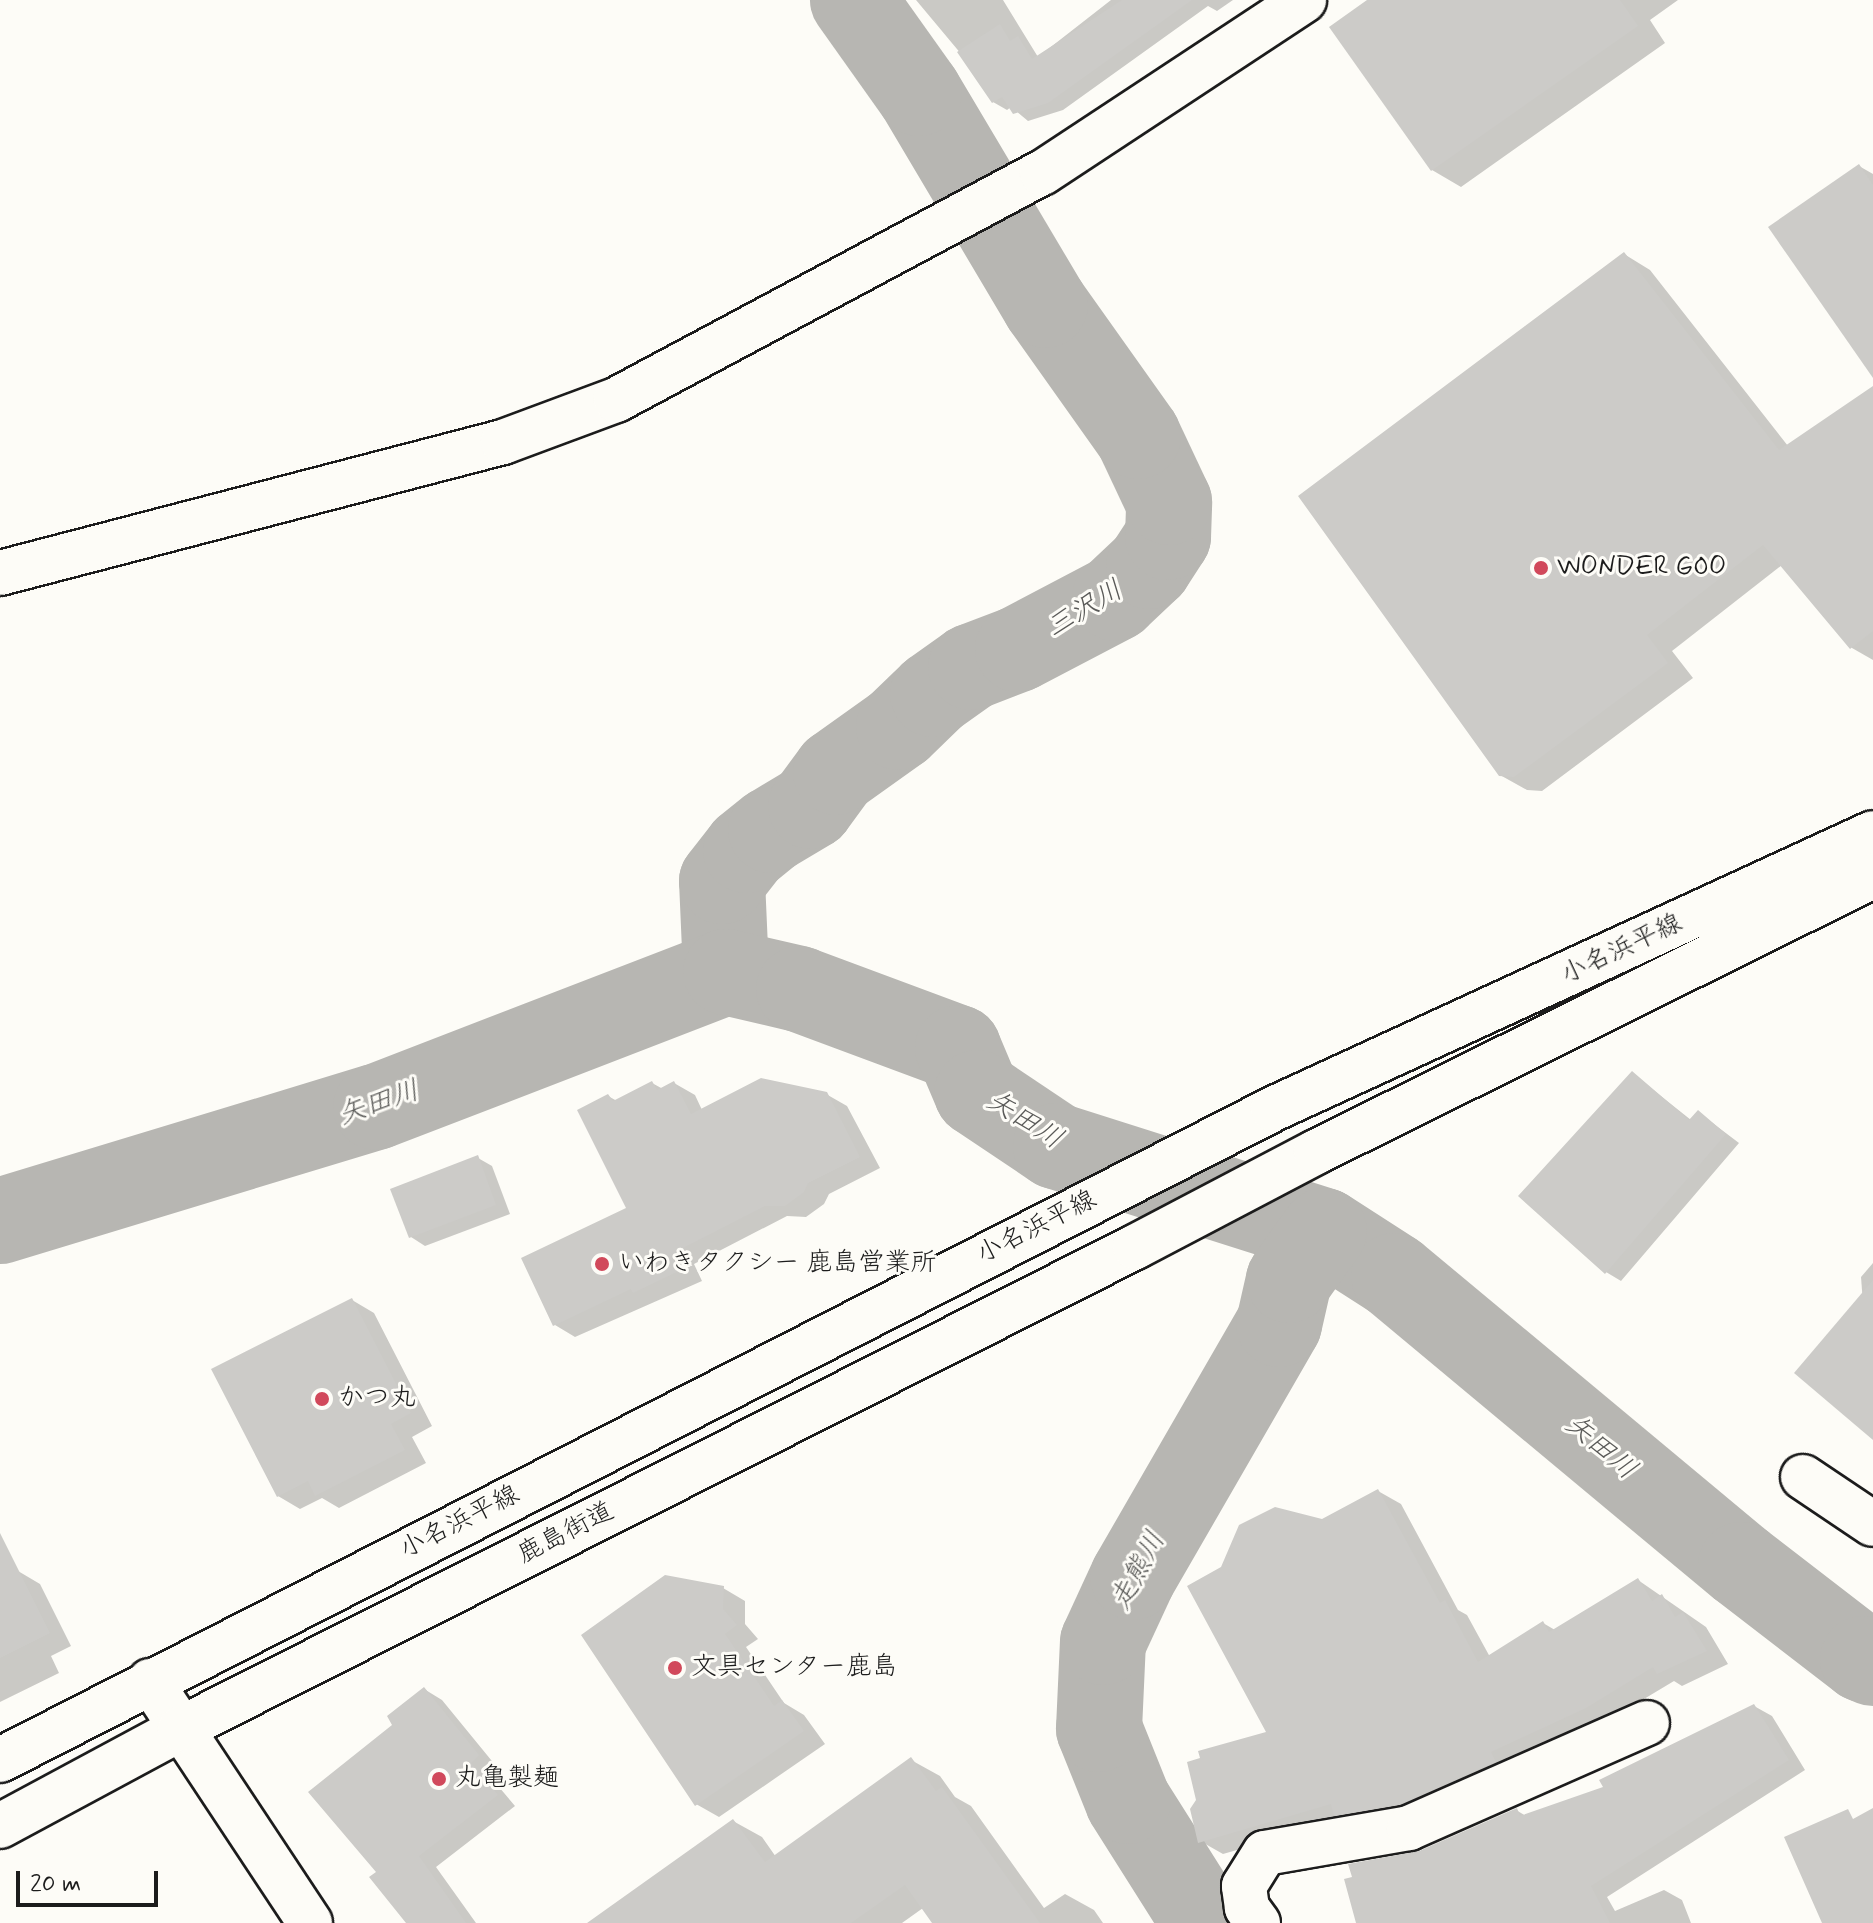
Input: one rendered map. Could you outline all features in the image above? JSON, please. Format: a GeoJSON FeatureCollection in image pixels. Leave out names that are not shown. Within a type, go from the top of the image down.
{"type":"FeatureCollection","features":[{"type":"Feature","properties":{"kind":"main road"},"geometry":{"type":"LineString","coordinates":[[0,573],[503,442],[606,405],[1042,173],[1195,75],[1304,0]]}},
{"type":"Feature","properties":{"kind":"main road","name":"小名浜平線"},"geometry":{"type":"LineString","coordinates":[[0,1760],[1273,1109],[1873,833]]}},
{"type":"Feature","properties":{"kind":"main road","name":"小名浜平線"},"geometry":{"type":"LineString","coordinates":[[1135,1247],[1316,1152],[1873,876]]}},
{"type":"Feature","properties":{"kind":"main road","name":"鹿島街道"},"geometry":{"type":"LineString","coordinates":[[0,1826],[180,1729],[1135,1247]]}},
{"type":"Feature","properties":{"kind":"main road"},"geometry":{"type":"LineString","coordinates":[[1803,1477],[1873,1524]]}},
{"type":"Feature","properties":{"kind":"main road"},"geometry":{"type":"LineString","coordinates":[[150,1681],[310,1923]]}},
{"type":"Feature","properties":{"kind":"main road"},"geometry":{"type":"LineString","coordinates":[[1258,1923],[1247,1908],[1244,1886],[1265,1853],[1409,1828],[1647,1723]]}},
{"type":"Feature","properties":{"kind":"building"},"geometry":{"type":"Polygon","coordinates":[[[1122,0],[1192,0],[1048,103],[1013,114],[1002,97],[992,103],[957,52],[1000,24],[1010,41],[1018,36],[1032,59],[1122,0]]]}},
{"type":"Feature","properties":{"kind":"building"},"geometry":{"type":"Polygon","coordinates":[[[1367,0],[1620,0],[1638,26],[1431,171],[1329,27],[1367,0]]]}},
{"type":"Feature","properties":{"kind":"building"},"geometry":{"type":"Polygon","coordinates":[[[1859,164],[1873,185],[1873,378],[1768,227],[1859,164]]]}},
{"type":"Feature","properties":{"kind":"building","name":"WONDER GOO"},"geometry":{"type":"Polygon","coordinates":[[[1624,252],[1779,450],[1873,386],[1873,631],[1850,649],[1763,545],[1647,635],[1668,663],[1514,777],[1499,776],[1298,496],[1624,252]]]}},
{"type":"Feature","properties":{"kind":"building"},"geometry":{"type":"Polygon","coordinates":[[[1632,1071],[1689,1120],[1698,1110],[1726,1134],[1605,1274],[1518,1196],[1632,1071]]]}},
{"type":"Feature","properties":{"kind":"building"},"geometry":{"type":"Polygon","coordinates":[[[761,1078],[827,1092],[860,1157],[808,1183],[804,1192],[785,1206],[765,1206],[675,1252],[683,1269],[633,1293],[631,1289],[553,1326],[521,1258],[626,1208],[577,1110],[608,1094],[613,1101],[652,1081],[657,1090],[674,1081],[691,1114],[761,1078]]]}},
{"type":"Feature","properties":{"kind":"building"},"geometry":{"type":"Polygon","coordinates":[[[478,1155],[496,1205],[409,1238],[390,1189],[478,1155]]]}},
{"type":"Feature","properties":{"kind":"building"},"geometry":{"type":"Polygon","coordinates":[[[1873,1280],[1873,1440],[1794,1373],[1873,1280]]]}},
{"type":"Feature","properties":{"kind":"building"},"geometry":{"type":"Polygon","coordinates":[[[352,1298],[411,1413],[391,1424],[405,1450],[315,1496],[308,1481],[277,1497],[211,1369],[352,1298]]]}},
{"type":"Feature","properties":{"kind":"building"},"geometry":{"type":"Polygon","coordinates":[[[1378,1489],[1440,1603],[1445,1600],[1478,1662],[1543,1621],[1549,1632],[1638,1578],[1652,1601],[1662,1594],[1675,1617],[1683,1612],[1707,1651],[1657,1674],[1653,1667],[1586,1708],[1491,1752],[1496,1762],[1402,1804],[1334,1816],[1331,1804],[1198,1843],[1190,1809],[1196,1800],[1187,1762],[1200,1758],[1198,1751],[1266,1732],[1187,1586],[1221,1567],[1239,1525],[1275,1507],[1322,1519],[1378,1489]]]}},
{"type":"Feature","properties":{"kind":"building"},"geometry":{"type":"Polygon","coordinates":[[[0,1533],[50,1633],[0,1658],[0,1533]]]}},
{"type":"Feature","properties":{"kind":"building","name":"文具センター鹿島"},"geometry":{"type":"Polygon","coordinates":[[[665,1575],[724,1586],[723,1609],[737,1625],[725,1634],[774,1706],[782,1700],[804,1731],[695,1806],[581,1635],[665,1575]]]}},
{"type":"Feature","properties":{"kind":"building"},"geometry":{"type":"Polygon","coordinates":[[[424,1687],[479,1755],[471,1763],[498,1795],[419,1856],[466,1923],[406,1923],[369,1877],[376,1872],[308,1792],[392,1725],[387,1716],[424,1687]]]}},
{"type":"Feature","properties":{"kind":"building"},"geometry":{"type":"Polygon","coordinates":[[[1754,1704],[1789,1760],[1591,1886],[1610,1923],[1356,1923],[1344,1879],[1352,1877],[1348,1864],[1419,1851],[1517,1808],[1520,1816],[1603,1787],[1599,1780],[1754,1704]]]}},
{"type":"Feature","properties":{"kind":"building"},"geometry":{"type":"Polygon","coordinates":[[[911,1757],[936,1791],[942,1787],[1040,1923],[932,1923],[905,1885],[851,1923],[587,1923],[733,1819],[765,1862],[911,1757]]]}},
{"type":"Feature","properties":{"kind":"building"},"geometry":{"type":"Polygon","coordinates":[[[1873,1808],[1873,1923],[1822,1923],[1784,1837],[1848,1809],[1853,1819],[1873,1808]]]}},
{"type":"Feature","properties":{"kind":"waterway","name":"三沢川"},"geometry":{"type":"LineString","coordinates":[[726,972],[722,881],[746,850],[771,830],[811,806],[836,772],[899,727],[933,694],[971,667],[1018,649],[1115,598],[1149,566],[1168,537],[1169,502],[1138,436],[1045,305],[919,93],[853,0]]}},
{"type":"Feature","properties":{"kind":"waterway","name":"矢田川"},"geometry":{"type":"LineString","coordinates":[[0,1221],[376,1107],[726,972],[799,989],[958,1048],[977,1093],[1056,1146],[1324,1231],[1394,1276],[1741,1565],[1863,1659],[1873,1663]]}},
{"type":"Feature","properties":{"kind":"waterway","name":"走熊川"},"geometry":{"type":"LineString","coordinates":[[1205,1923],[1128,1801],[1099,1729],[1103,1642],[1133,1577],[1279,1324],[1289,1280],[1324,1231]]}},
{"type":"Feature","properties":{"kind":"place","name":"WONDER GOO"},"geometry":{"type":"Point","coordinates":[1541,568]}},
{"type":"Feature","properties":{"kind":"place","name":"いわきタクシー 鹿島営業所"},"geometry":{"type":"Point","coordinates":[602,1264]}},
{"type":"Feature","properties":{"kind":"place","name":"かつ丸"},"geometry":{"type":"Point","coordinates":[322,1399]}},
{"type":"Feature","properties":{"kind":"place","name":"文具センター鹿島"},"geometry":{"type":"Point","coordinates":[675,1668]}},
{"type":"Feature","properties":{"kind":"place","name":"丸亀製麺"},"geometry":{"type":"Point","coordinates":[439,1779]}}]}
